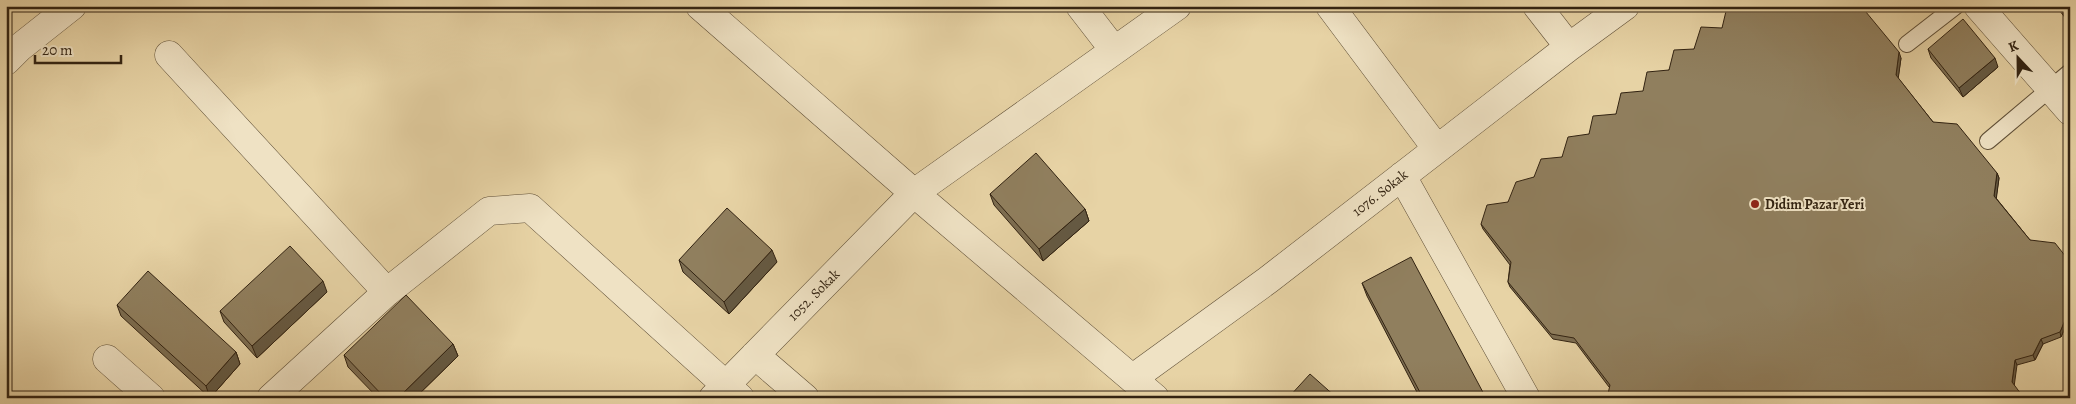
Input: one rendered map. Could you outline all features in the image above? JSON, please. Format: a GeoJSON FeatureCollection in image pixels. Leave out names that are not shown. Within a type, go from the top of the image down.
{"type":"FeatureCollection","features":[{"type":"Feature","properties":{"kind":"street"},"geometry":{"type":"LineString","coordinates":[[11,48],[72,6]]}},
{"type":"Feature","properties":{"kind":"street"},"geometry":{"type":"LineString","coordinates":[[700,6],[914,193],[1134,378],[1155,398]]}},
{"type":"Feature","properties":{"kind":"street"},"geometry":{"type":"LineString","coordinates":[[1080,6],[1114,50]]}},
{"type":"Feature","properties":{"kind":"street"},"geometry":{"type":"LineString","coordinates":[[1330,6],[1437,149]]}},
{"type":"Feature","properties":{"kind":"street"},"geometry":{"type":"LineString","coordinates":[[1537,6],[1569,47]]}},
{"type":"Feature","properties":{"kind":"street","name":"1076. Sokak"},"geometry":{"type":"LineString","coordinates":[[1134,378],[1268,280],[1569,47],[1625,6]]}},
{"type":"Feature","properties":{"kind":"street"},"geometry":{"type":"LineString","coordinates":[[1978,6],[2060,80],[2070,111]]}},
{"type":"Feature","properties":{"kind":"street","name":"1052. Sokak"},"geometry":{"type":"LineString","coordinates":[[726,394],[755,355],[914,193],[1114,50],[1166,9]]}},
{"type":"Feature","properties":{"kind":"street"},"geometry":{"type":"LineString","coordinates":[[169,54],[386,292]]}},
{"type":"Feature","properties":{"kind":"street"},"geometry":{"type":"LineString","coordinates":[[1402,176],[1526,398]]}},
{"type":"Feature","properties":{"kind":"street"},"geometry":{"type":"LineString","coordinates":[[271,398],[386,292],[489,211],[530,208],[686,348],[726,394]]}},
{"type":"Feature","properties":{"kind":"street"},"geometry":{"type":"LineString","coordinates":[[755,355],[805,398]]}},
{"type":"Feature","properties":{"kind":"street"},"geometry":{"type":"LineString","coordinates":[[107,358],[151,398]]}},
{"type":"Feature","properties":{"kind":"lane"},"geometry":{"type":"LineString","coordinates":[[1907,44],[1956,6]]}},
{"type":"Feature","properties":{"kind":"lane"},"geometry":{"type":"LineString","coordinates":[[1988,141],[2060,80]]}},
{"type":"Feature","properties":{"kind":"building","name":"Didim Pazar Yeri"},"geometry":{"type":"Polygon","coordinates":[[[1861,6],[1899,52],[1896,75],[1933,122],[1957,124],[1997,173],[1994,196],[2030,240],[2055,243],[2070,262],[2070,313],[2068,313],[2060,332],[2041,339],[2033,355],[2015,360],[2012,382],[2024,398],[1607,398],[1610,385],[1574,338],[1551,334],[1508,282],[1511,262],[1481,224],[1487,205],[1508,202],[1516,182],[1534,177],[1541,159],[1562,157],[1568,137],[1589,134],[1593,116],[1616,114],[1621,93],[1643,91],[1647,72],[1669,70],[1674,50],[1694,49],[1701,27],[1722,28],[1727,7],[1861,6]]]}},
{"type":"Feature","properties":{"kind":"building"},"geometry":{"type":"Polygon","coordinates":[[[2061,6],[2070,6],[2070,17],[2061,6]]]}},
{"type":"Feature","properties":{"kind":"building"},"geometry":{"type":"Polygon","coordinates":[[[1963,19],[1995,58],[1959,88],[1928,49],[1963,19]]]}},
{"type":"Feature","properties":{"kind":"building"},"geometry":{"type":"Polygon","coordinates":[[[1036,153],[1085,209],[1039,249],[990,194],[1036,153]]]}},
{"type":"Feature","properties":{"kind":"building"},"geometry":{"type":"Polygon","coordinates":[[[727,208],[772,250],[724,302],[679,260],[727,208]]]}},
{"type":"Feature","properties":{"kind":"building"},"geometry":{"type":"Polygon","coordinates":[[[290,246],[323,281],[252,346],[220,311],[290,246]]]}},
{"type":"Feature","properties":{"kind":"building"},"geometry":{"type":"Polygon","coordinates":[[[1411,257],[1486,398],[1423,398],[1362,283],[1411,257]]]}},
{"type":"Feature","properties":{"kind":"building"},"geometry":{"type":"Polygon","coordinates":[[[148,271],[236,352],[206,386],[117,305],[148,271]]]}},
{"type":"Feature","properties":{"kind":"building"},"geometry":{"type":"Polygon","coordinates":[[[406,295],[453,344],[398,398],[385,398],[344,355],[406,295]]]}},
{"type":"Feature","properties":{"kind":"building"},"geometry":{"type":"Polygon","coordinates":[[[1310,374],[1337,398],[1288,398],[1310,374]]]}},
{"type":"Feature","properties":{"kind":"place","name":"Didim Pazar Yeri"},"geometry":{"type":"Point","coordinates":[1755,204]}}]}
